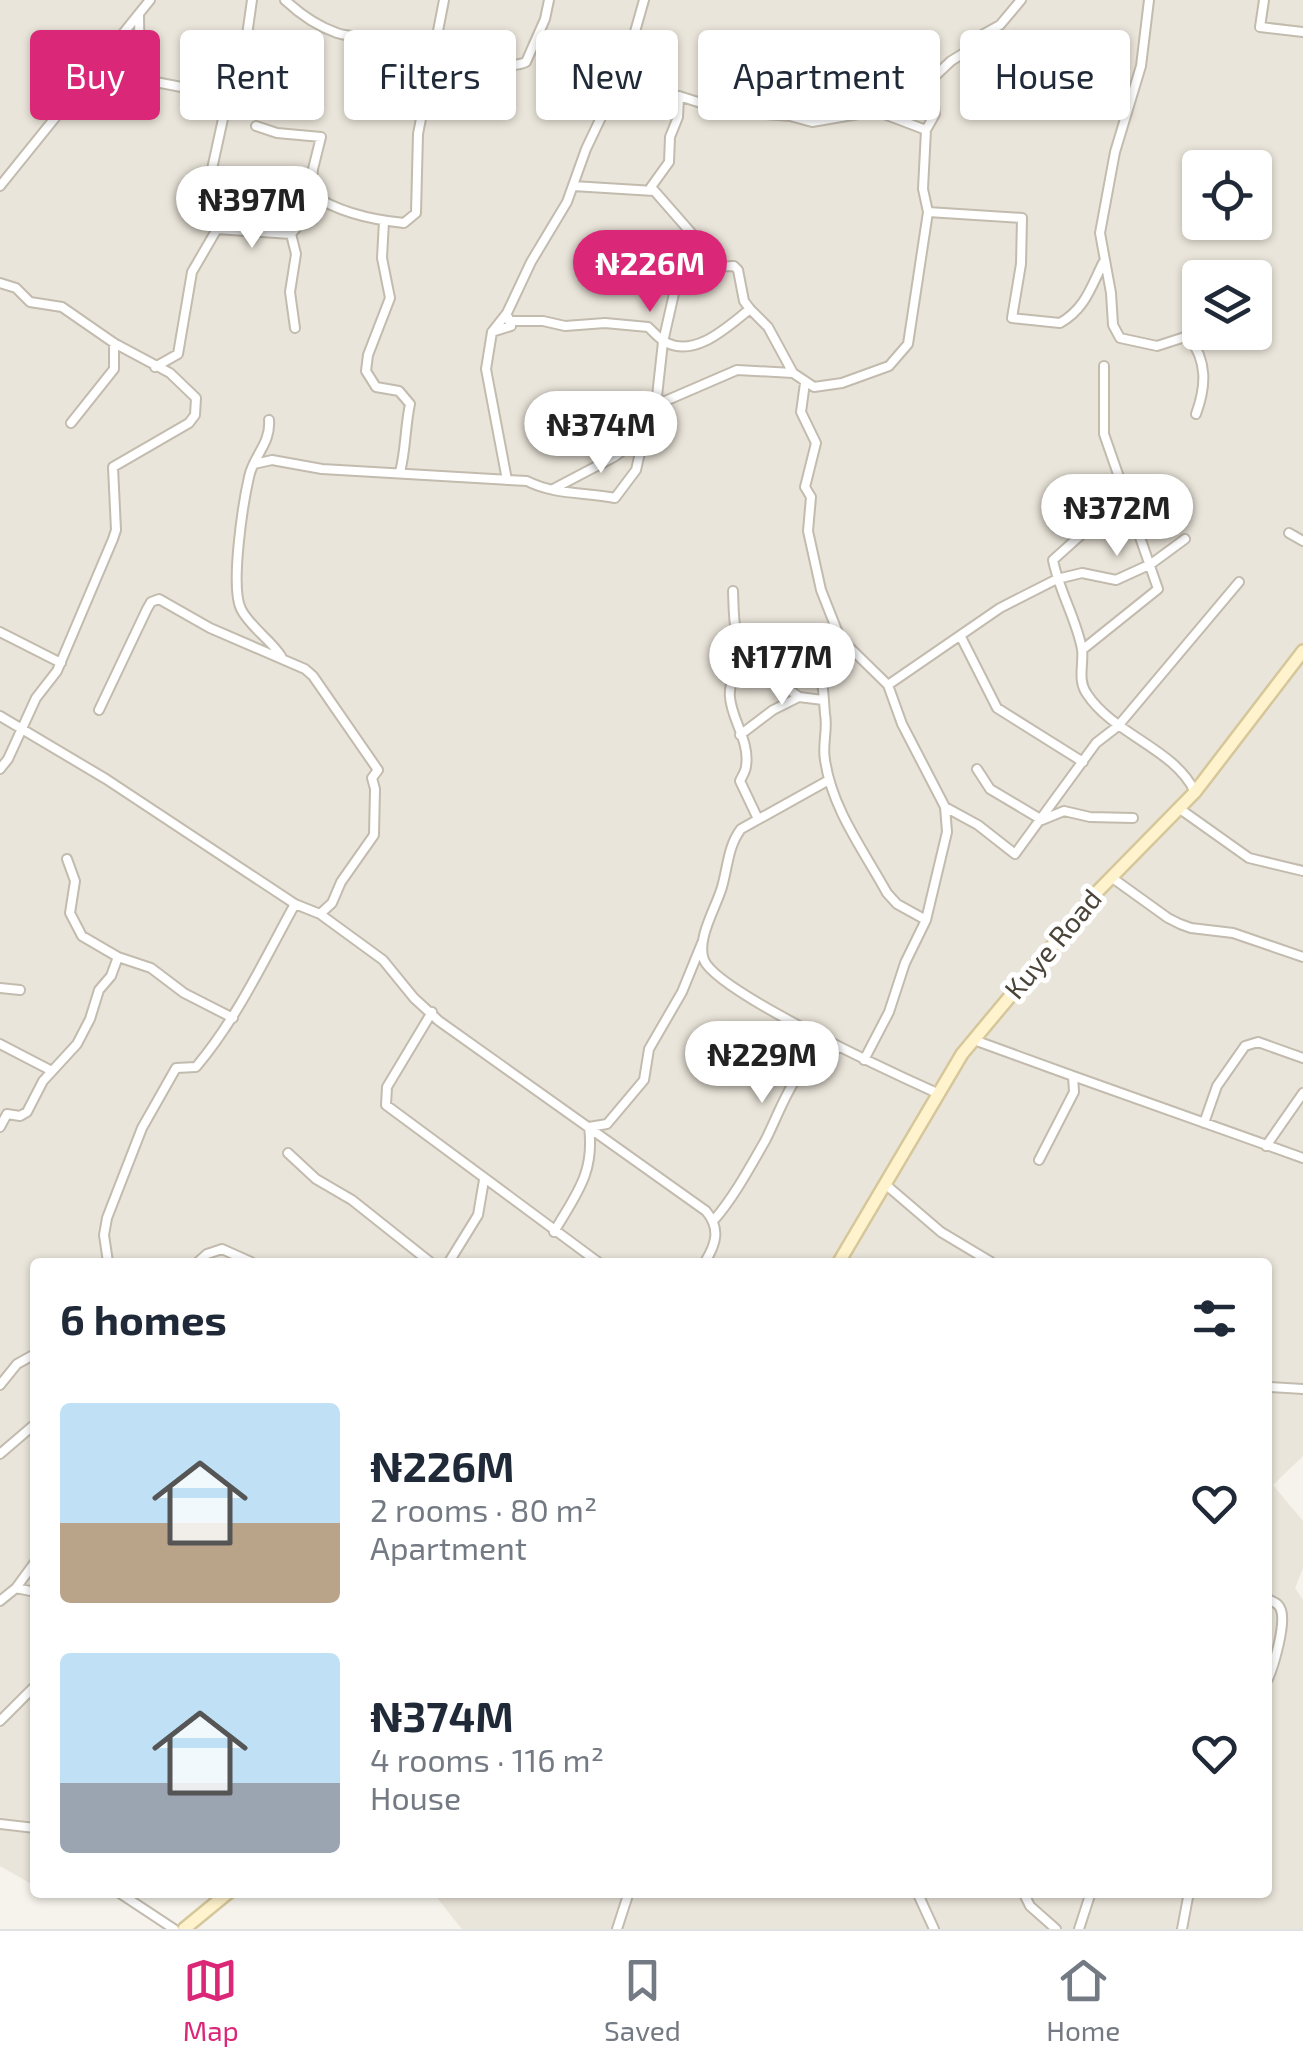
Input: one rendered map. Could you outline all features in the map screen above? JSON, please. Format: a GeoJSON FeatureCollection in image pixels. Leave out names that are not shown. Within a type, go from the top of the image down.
{"type":"FeatureCollection","features":[{"type":"Feature","properties":{"kind":"street"},"geometry":{"type":"LineString","coordinates":[[0,186],[150,0]]}},
{"type":"Feature","properties":{"kind":"street"},"geometry":{"type":"LineString","coordinates":[[248,30],[252,0]]}},
{"type":"Feature","properties":{"kind":"street"},"geometry":{"type":"LineString","coordinates":[[285,0],[314,24],[344,34]]}},
{"type":"Feature","properties":{"kind":"street"},"geometry":{"type":"LineString","coordinates":[[437,30],[444,0]]}},
{"type":"Feature","properties":{"kind":"street"},"geometry":{"type":"LineString","coordinates":[[516,66],[526,62],[550,0]]}},
{"type":"Feature","properties":{"kind":"street"},"geometry":{"type":"LineString","coordinates":[[635,30],[644,0]]}},
{"type":"Feature","properties":{"kind":"street"},"geometry":{"type":"LineString","coordinates":[[926,130],[876,111],[812,122],[790,116],[726,111],[679,96],[669,162],[651,183],[654,192],[700,242],[704,263],[710,267],[734,266],[738,270],[744,300],[768,327],[793,373],[805,383],[814,387],[842,383],[888,366],[908,344],[928,212],[923,189],[926,130],[934,114],[932,88],[936,76],[951,61],[1000,25],[1021,0]]}},
{"type":"Feature","properties":{"kind":"street"},"geometry":{"type":"LineString","coordinates":[[1148,0],[1141,66],[1115,152],[1102,217],[1103,263],[1111,294],[1113,326],[1120,338],[1157,346],[1188,336],[1194,345],[1205,386],[1196,414]]}},
{"type":"Feature","properties":{"kind":"street"},"geometry":{"type":"LineString","coordinates":[[1264,0],[1260,27],[1303,32]]}},
{"type":"Feature","properties":{"kind":"street"},"geometry":{"type":"LineString","coordinates":[[139,15],[140,79],[180,87]]}},
{"type":"Feature","properties":{"kind":"street"},"geometry":{"type":"LineString","coordinates":[[155,367],[178,354],[192,272],[217,229],[212,169],[223,120]]}},
{"type":"Feature","properties":{"kind":"street"},"geometry":{"type":"LineString","coordinates":[[311,194],[327,204],[404,223],[416,214],[421,120]]}},
{"type":"Feature","properties":{"kind":"street"},"geometry":{"type":"LineString","coordinates":[[507,480],[486,369],[492,332],[508,317],[573,186],[600,120]]}},
{"type":"Feature","properties":{"kind":"street"},"geometry":{"type":"LineString","coordinates":[[256,126],[278,133],[320,137],[309,213]]}},
{"type":"Feature","properties":{"kind":"street"},"geometry":{"type":"LineString","coordinates":[[573,186],[654,192]]}},
{"type":"Feature","properties":{"kind":"street"},"geometry":{"type":"LineString","coordinates":[[292,234],[309,213],[327,204]]}},
{"type":"Feature","properties":{"kind":"street"},"geometry":{"type":"LineString","coordinates":[[928,212],[1022,218],[1021,264],[1012,318],[1065,321],[1086,302],[1103,263]]}},
{"type":"Feature","properties":{"kind":"street"},"geometry":{"type":"LineString","coordinates":[[384,221],[382,258],[390,298],[368,355],[366,371],[376,387],[399,391],[410,404],[400,472]]}},
{"type":"Feature","properties":{"kind":"street"},"geometry":{"type":"LineString","coordinates":[[217,229],[292,234]]}},
{"type":"Feature","properties":{"kind":"street"},"geometry":{"type":"LineString","coordinates":[[254,464],[272,460],[322,469],[528,481],[546,492],[585,492],[616,498],[636,470],[656,405],[663,342],[688,232]]}},
{"type":"Feature","properties":{"kind":"street"},"geometry":{"type":"LineString","coordinates":[[292,234],[296,254],[290,292],[295,328]]}},
{"type":"Feature","properties":{"kind":"street"},"geometry":{"type":"LineString","coordinates":[[0,284],[16,288],[30,302],[62,307],[114,343],[170,373],[196,398],[195,415],[189,422],[114,467],[116,530],[61,663],[36,698],[0,769]]}},
{"type":"Feature","properties":{"kind":"street"},"geometry":{"type":"LineString","coordinates":[[508,317],[566,326],[648,326],[663,342],[679,347],[717,334],[750,309]]}},
{"type":"Feature","properties":{"kind":"street"},"geometry":{"type":"LineString","coordinates":[[71,424],[114,369],[114,343]]}},
{"type":"Feature","properties":{"kind":"street"},"geometry":{"type":"LineString","coordinates":[[170,359],[170,373]]}},
{"type":"Feature","properties":{"kind":"street"},"geometry":{"type":"LineString","coordinates":[[1082,650],[1158,589],[1104,434],[1104,366]]}},
{"type":"Feature","properties":{"kind":"street"},"geometry":{"type":"LineString","coordinates":[[656,405],[737,370],[793,373]]}},
{"type":"Feature","properties":{"kind":"street"},"geometry":{"type":"LineString","coordinates":[[805,383],[801,412],[816,443],[805,487],[811,496],[808,531],[821,590],[841,637],[888,685],[893,706],[945,807],[947,832],[926,920],[905,963],[889,1012],[864,1060]]}},
{"type":"Feature","properties":{"kind":"street"},"geometry":{"type":"LineString","coordinates":[[269,420],[266,444],[249,474],[236,594],[245,616],[284,659]]}},
{"type":"Feature","properties":{"kind":"street"},"geometry":{"type":"LineString","coordinates":[[546,492],[572,482],[644,435]]}},
{"type":"Feature","properties":{"kind":"street"},"geometry":{"type":"LineString","coordinates":[[1181,500],[1171,499],[1134,512],[1102,515],[1053,560],[1082,650],[1081,679],[1086,693],[1118,726],[1178,770],[1195,792]]}},
{"type":"Feature","properties":{"kind":"street"},"geometry":{"type":"LineString","coordinates":[[1289,533],[1303,541]]}},
{"type":"Feature","properties":{"kind":"street"},"geometry":{"type":"LineString","coordinates":[[888,685],[1000,608],[1056,579],[1082,573],[1116,580],[1151,564],[1184,539]]}},
{"type":"Feature","properties":{"kind":"street"},"geometry":{"type":"LineString","coordinates":[[945,807],[978,824],[1016,854],[1096,743],[1118,726],[1239,582]]}},
{"type":"Feature","properties":{"kind":"street"},"geometry":{"type":"LineString","coordinates":[[733,591],[738,645],[751,665]]}},
{"type":"Feature","properties":{"kind":"street"},"geometry":{"type":"LineString","coordinates":[[99,710],[147,609],[158,599],[313,676],[378,770],[372,778],[374,836],[332,903],[320,914]]}},
{"type":"Feature","properties":{"kind":"street"},"geometry":{"type":"LineString","coordinates":[[0,632],[61,663]]}},
{"type":"Feature","properties":{"kind":"street"},"geometry":{"type":"LineString","coordinates":[[841,637],[814,658],[822,682],[824,759],[829,780],[838,807],[887,892],[897,904],[926,920]]}},
{"type":"Feature","properties":{"kind":"street"},"geometry":{"type":"LineString","coordinates":[[961,637],[997,708],[1083,762]]}},
{"type":"Feature","properties":{"kind":"street","name":"Kuye Road"},"geometry":{"type":"LineString","coordinates":[[841,1258],[937,1094],[974,1040],[1052,942],[1195,792],[1303,651]]}},
{"type":"Feature","properties":{"kind":"street"},"geometry":{"type":"LineString","coordinates":[[758,819],[740,781],[747,765],[729,695],[738,671],[751,665],[799,698]]}},
{"type":"Feature","properties":{"kind":"street"},"geometry":{"type":"LineString","coordinates":[[740,735],[773,710],[799,698],[823,700]]}},
{"type":"Feature","properties":{"kind":"street"},"geometry":{"type":"LineString","coordinates":[[0,716],[106,779],[295,904],[320,914],[383,960],[438,1021],[714,1220]]}},
{"type":"Feature","properties":{"kind":"street"},"geometry":{"type":"LineString","coordinates":[[976,769],[990,790],[1042,820],[1064,812],[1133,818]]}},
{"type":"Feature","properties":{"kind":"street"},"geometry":{"type":"LineString","coordinates":[[589,1127],[606,1124],[644,1080],[648,1049],[682,992],[722,888],[734,839],[741,829],[829,780]]}},
{"type":"Feature","properties":{"kind":"street"},"geometry":{"type":"LineString","coordinates":[[1180,809],[1249,858],[1303,871]]}},
{"type":"Feature","properties":{"kind":"street"},"geometry":{"type":"LineString","coordinates":[[68,860],[75,881],[70,905],[73,923],[88,942],[140,962],[184,993],[233,1018]]}},
{"type":"Feature","properties":{"kind":"street"},"geometry":{"type":"LineString","coordinates":[[1111,877],[1168,918],[1191,928],[1233,932],[1303,956]]}},
{"type":"Feature","properties":{"kind":"street"},"geometry":{"type":"LineString","coordinates":[[107,1258],[104,1236],[107,1218],[147,1117],[176,1068],[196,1067],[242,1007],[295,904]]}},
{"type":"Feature","properties":{"kind":"street"},"geometry":{"type":"LineString","coordinates":[[702,942],[703,958],[720,979],[864,1060],[937,1094]]}},
{"type":"Feature","properties":{"kind":"street"},"geometry":{"type":"LineString","coordinates":[[0,1127],[7,1114],[20,1116],[27,1112],[34,1095],[77,1044],[99,990],[112,976],[118,956]]}},
{"type":"Feature","properties":{"kind":"street"},"geometry":{"type":"LineString","coordinates":[[0,988],[20,990]]}},
{"type":"Feature","properties":{"kind":"street"},"geometry":{"type":"LineString","coordinates":[[432,1012],[387,1086],[386,1105],[592,1258]]}},
{"type":"Feature","properties":{"kind":"street"},"geometry":{"type":"LineString","coordinates":[[974,1040],[1303,1158]]}},
{"type":"Feature","properties":{"kind":"street"},"geometry":{"type":"LineString","coordinates":[[1204,1123],[1218,1086],[1245,1046],[1258,1042],[1303,1058]]}},
{"type":"Feature","properties":{"kind":"street"},"geometry":{"type":"LineString","coordinates":[[0,1044],[52,1071]]}},
{"type":"Feature","properties":{"kind":"street"},"geometry":{"type":"LineString","coordinates":[[707,1258],[715,1243],[714,1220],[764,1141],[786,1094],[818,1055],[828,1049],[844,1048]]}},
{"type":"Feature","properties":{"kind":"street"},"geometry":{"type":"LineString","coordinates":[[1039,1160],[1074,1092],[1073,1076]]}},
{"type":"Feature","properties":{"kind":"street"},"geometry":{"type":"LineString","coordinates":[[1266,1146],[1303,1093]]}},
{"type":"Feature","properties":{"kind":"street"},"geometry":{"type":"LineString","coordinates":[[554,1232],[591,1158],[589,1127]]}},
{"type":"Feature","properties":{"kind":"street"},"geometry":{"type":"LineString","coordinates":[[288,1154],[425,1258]]}},
{"type":"Feature","properties":{"kind":"street"},"geometry":{"type":"LineString","coordinates":[[451,1258],[478,1215],[484,1180]]}},
{"type":"Feature","properties":{"kind":"street"},"geometry":{"type":"LineString","coordinates":[[885,1184],[941,1232],[986,1258]]}},
{"type":"Feature","properties":{"kind":"street"},"geometry":{"type":"LineString","coordinates":[[971,1258],[973,1248]]}},
{"type":"Feature","properties":{"kind":"street"},"geometry":{"type":"LineString","coordinates":[[202,1258],[222,1249],[242,1258]]}},
{"type":"Feature","properties":{"kind":"street"},"geometry":{"type":"LineString","coordinates":[[0,1386],[22,1360],[30,1356]]}},
{"type":"Feature","properties":{"kind":"street"},"geometry":{"type":"LineString","coordinates":[[1272,1387],[1303,1389]]}},
{"type":"Feature","properties":{"kind":"street"},"geometry":{"type":"LineString","coordinates":[[0,1454],[30,1428]]}},
{"type":"Feature","properties":{"kind":"street"},"geometry":{"type":"LineString","coordinates":[[0,1601],[30,1569]]}},
{"type":"Feature","properties":{"kind":"street"},"geometry":{"type":"LineString","coordinates":[[16,1588],[30,1591]]}},
{"type":"Feature","properties":{"kind":"street"},"geometry":{"type":"LineString","coordinates":[[1272,1601],[1282,1614],[1272,1669]]}},
{"type":"Feature","properties":{"kind":"street"},"geometry":{"type":"LineString","coordinates":[[0,1720],[30,1691]]}},
{"type":"Feature","properties":{"kind":"street"},"geometry":{"type":"LineString","coordinates":[[0,1824],[30,1827]]}},
{"type":"Feature","properties":{"kind":"street"},"geometry":{"type":"LineString","coordinates":[[127,1898],[174,1929]]}},
{"type":"Feature","properties":{"kind":"street"},"geometry":{"type":"LineString","coordinates":[[184,1929],[222,1898]]}},
{"type":"Feature","properties":{"kind":"street"},"geometry":{"type":"LineString","coordinates":[[618,1929],[627,1898]]}},
{"type":"Feature","properties":{"kind":"street"},"geometry":{"type":"LineString","coordinates":[[920,1898],[934,1929]]}},
{"type":"Feature","properties":{"kind":"street"},"geometry":{"type":"LineString","coordinates":[[1026,1898],[1056,1929]]}},
{"type":"Feature","properties":{"kind":"street"},"geometry":{"type":"LineString","coordinates":[[1079,1929],[1089,1898]]}},
{"type":"Feature","properties":{"kind":"street"},"geometry":{"type":"LineString","coordinates":[[1182,1929],[1188,1898]]}},
{"type":"Feature","properties":{"kind":"shaded area"},"geometry":{"type":"Polygon","coordinates":[[[0,0],[1303,0],[1303,1456],[1273,1485],[1303,1521],[1303,1568],[1295,1588],[1303,1600],[1303,1929],[462,1929],[437,1898],[1272,1898],[1272,1258],[30,1258],[30,1883],[0,1866],[0,0]]]}}]}
